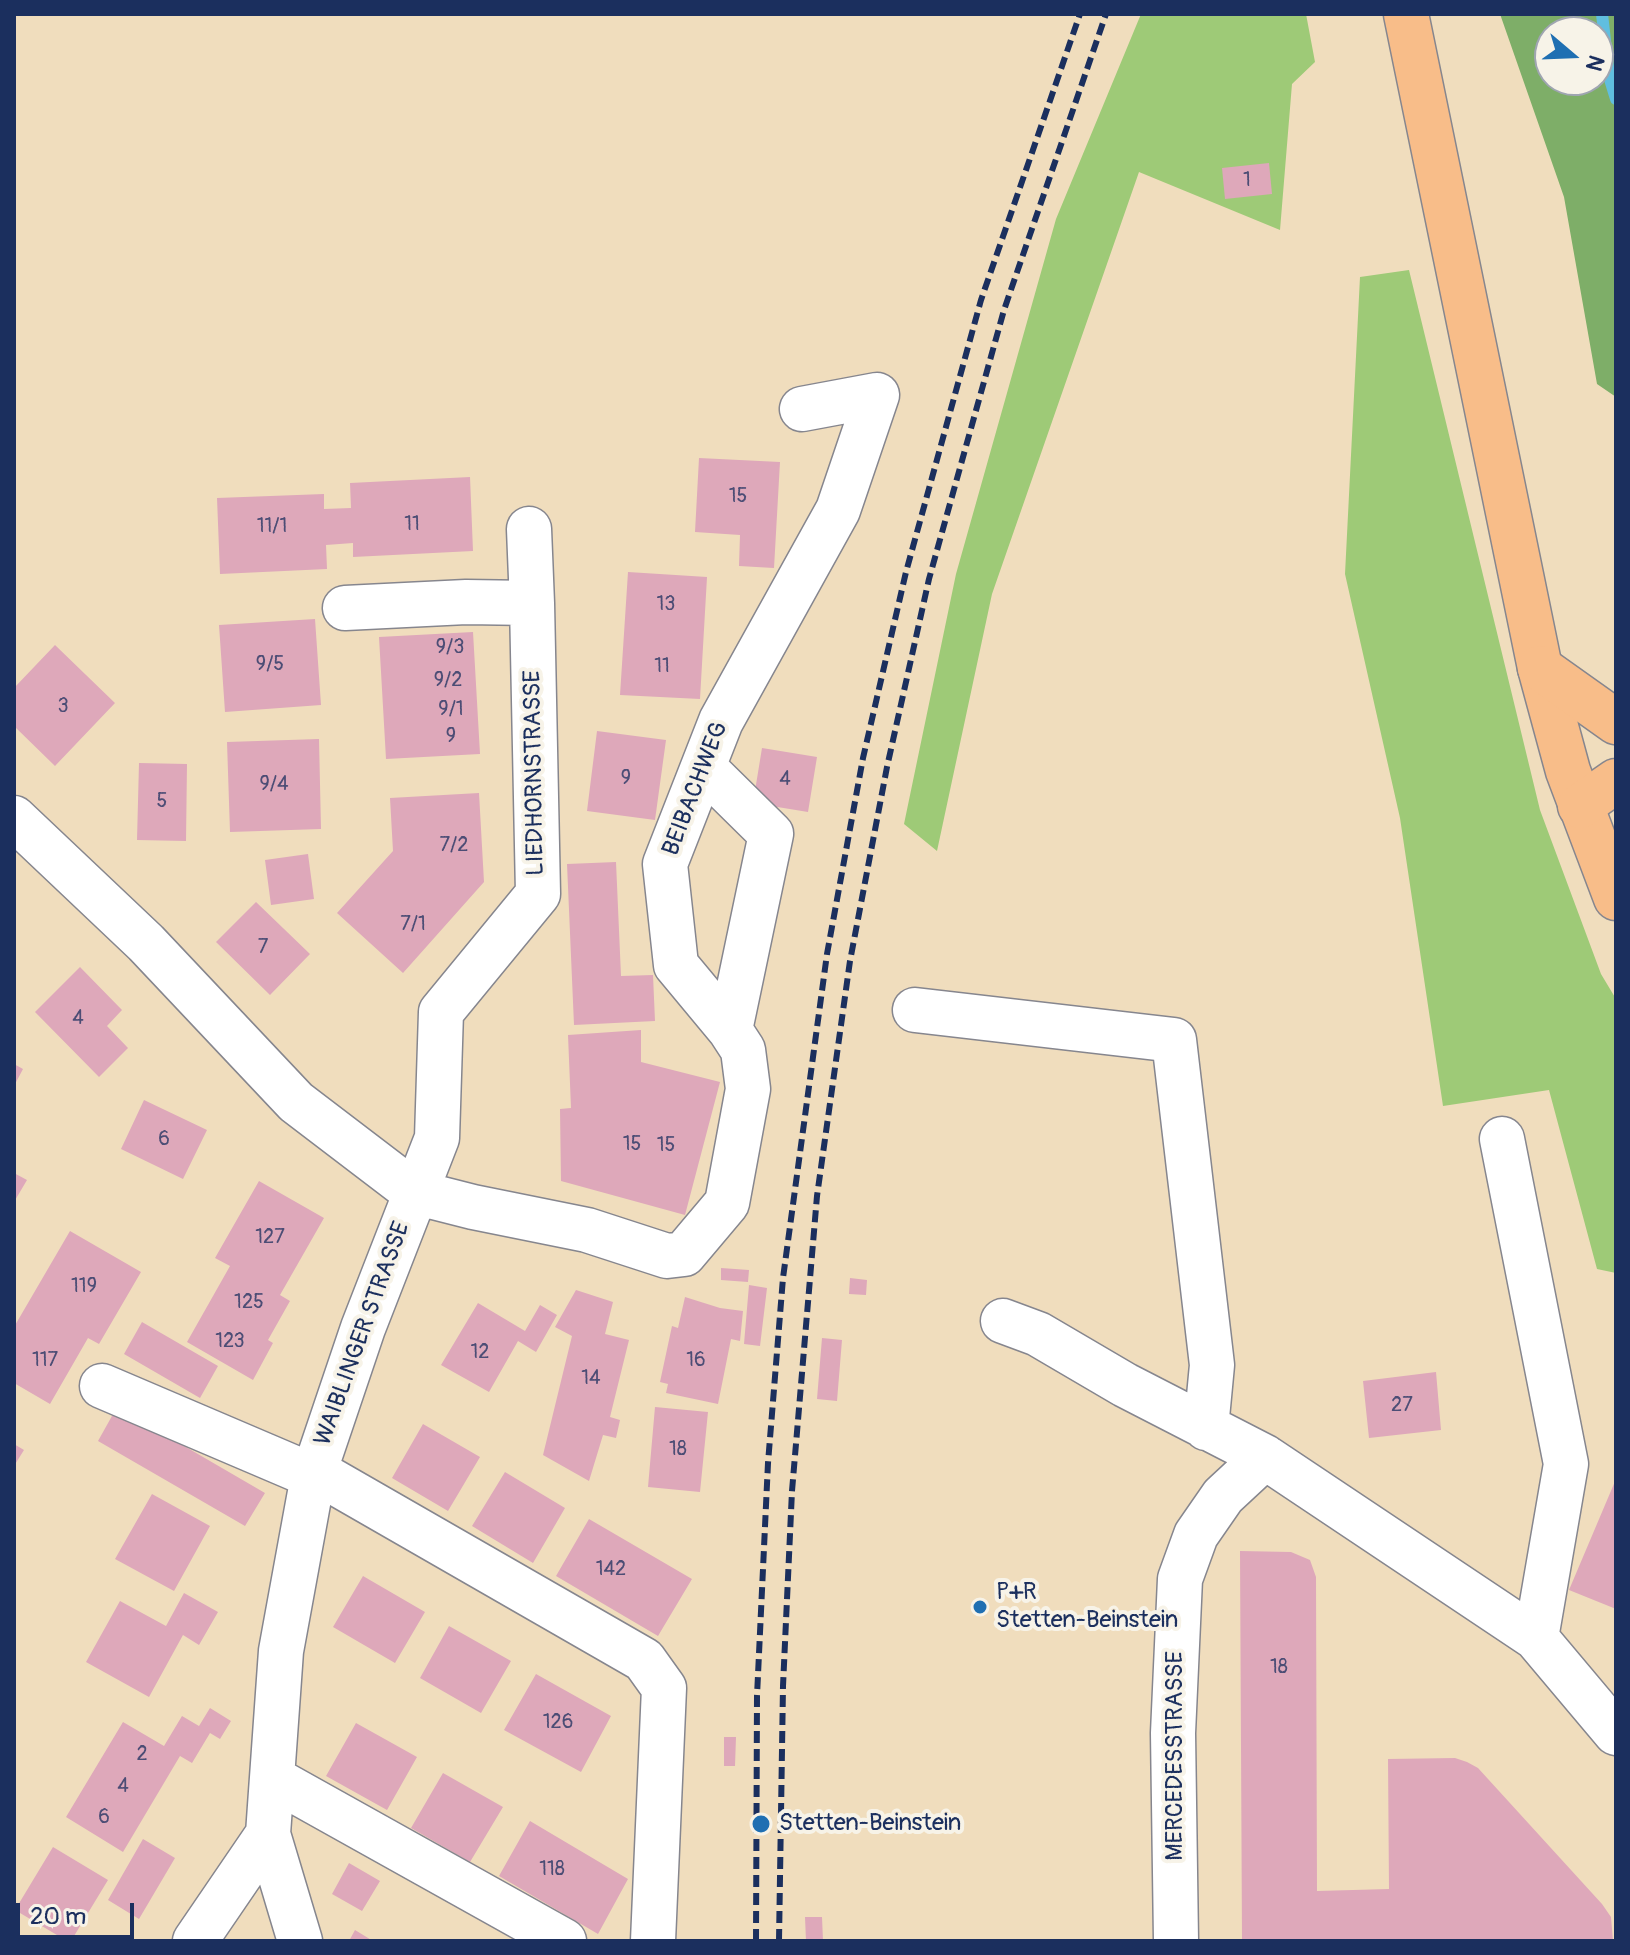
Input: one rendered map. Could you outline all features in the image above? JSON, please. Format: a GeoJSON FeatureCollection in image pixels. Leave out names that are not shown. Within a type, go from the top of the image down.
{"type":"FeatureCollection","features":[{"type":"Feature","properties":{"kind":"main road"},"geometry":{"type":"LineString","coordinates":[[1406,14],[1540,668],[1568,771],[1598,808],[1616,898]]}},
{"type":"Feature","properties":{"kind":"main road"},"geometry":{"type":"LineString","coordinates":[[1540,668],[1616,722]]}},
{"type":"Feature","properties":{"kind":"main road"},"geometry":{"type":"LineString","coordinates":[[1598,808],[1616,781]]}},
{"type":"Feature","properties":{"kind":"street","name":"BEIBACHWEG"},"geometry":{"type":"LineString","coordinates":[[414,1192],[587,1230],[667,1256],[684,1254],[727,1203],[748,1089],[743,1050],[676,965],[665,864],[721,721],[838,510],[877,395],[802,409]]}},
{"type":"Feature","properties":{"kind":"street","name":"LIEDHORNSTRASSE"},"geometry":{"type":"LineString","coordinates":[[414,1192],[437,1138],[441,1012],[538,894],[529,529]]}},
{"type":"Feature","properties":{"kind":"street"},"geometry":{"type":"LineString","coordinates":[[345,608],[466,602],[532,603]]}},
{"type":"Feature","properties":{"kind":"street"},"geometry":{"type":"LineString","coordinates":[[703,767],[771,834],[730,1030]]}},
{"type":"Feature","properties":{"kind":"street"},"geometry":{"type":"LineString","coordinates":[[14,818],[146,943],[296,1102],[414,1192]]}},
{"type":"Feature","properties":{"kind":"street"},"geometry":{"type":"LineString","coordinates":[[915,1010],[1174,1040],[1212,1365],[1206,1428]]}},
{"type":"Feature","properties":{"kind":"street"},"geometry":{"type":"LineString","coordinates":[[1502,1139],[1566,1464],[1536,1638]]}},
{"type":"Feature","properties":{"kind":"street","name":"WAIBLINGER STRASSE"},"geometry":{"type":"LineString","coordinates":[[300,1941],[268,1834],[281,1651],[314,1474],[363,1328],[414,1192]]}},
{"type":"Feature","properties":{"kind":"street"},"geometry":{"type":"LineString","coordinates":[[1003,1321],[1038,1334],[1125,1385],[1265,1457],[1536,1638],[1616,1733]]}},
{"type":"Feature","properties":{"kind":"street","name":"WAIBLINGER STRASSE"},"geometry":{"type":"LineString","coordinates":[[102,1386],[314,1474]]}},
{"type":"Feature","properties":{"kind":"street","name":"MERCEDESSTRASSE"},"geometry":{"type":"LineString","coordinates":[[1176,1941],[1173,1733],[1180,1579],[1196,1535],[1223,1496],[1265,1457]]}},
{"type":"Feature","properties":{"kind":"street"},"geometry":{"type":"LineString","coordinates":[[314,1474],[644,1660],[664,1688],[653,1941]]}},
{"type":"Feature","properties":{"kind":"street"},"geometry":{"type":"LineString","coordinates":[[272,1778],[564,1941]]}},
{"type":"Feature","properties":{"kind":"street"},"geometry":{"type":"LineString","coordinates":[[195,1941],[268,1834]]}},
{"type":"Feature","properties":{"kind":"green space"},"geometry":{"type":"Polygon","coordinates":[[[1141,14],[1306,14],[1315,62],[1292,84],[1280,230],[1139,172],[992,594],[937,851],[904,824],[956,574],[1056,219],[1141,14]]]}},
{"type":"Feature","properties":{"kind":"green space"},"geometry":{"type":"Polygon","coordinates":[[[1500,14],[1616,14],[1616,397],[1597,384],[1564,197],[1500,14]]]}},
{"type":"Feature","properties":{"kind":"green space"},"geometry":{"type":"Polygon","coordinates":[[[1409,270],[1540,810],[1601,974],[1616,999],[1616,1273],[1597,1269],[1549,1090],[1443,1106],[1400,818],[1345,574],[1360,277],[1409,270]]]}},
{"type":"Feature","properties":{"kind":"building"},"geometry":{"type":"Polygon","coordinates":[[[1269,163],[1272,194],[1225,199],[1222,168],[1269,163]]]}},
{"type":"Feature","properties":{"kind":"building"},"geometry":{"type":"Polygon","coordinates":[[[699,458],[780,462],[774,568],[739,566],[740,535],[695,532],[699,458]]]}},
{"type":"Feature","properties":{"kind":"building"},"geometry":{"type":"Polygon","coordinates":[[[470,477],[473,551],[353,557],[353,543],[326,545],[327,569],[220,574],[217,498],[324,494],[324,509],[351,508],[350,483],[470,477]]]}},
{"type":"Feature","properties":{"kind":"building"},"geometry":{"type":"Polygon","coordinates":[[[628,572],[707,577],[700,699],[620,695],[628,572]]]}},
{"type":"Feature","properties":{"kind":"building"},"geometry":{"type":"Polygon","coordinates":[[[315,619],[321,705],[225,712],[219,625],[315,619]]]}},
{"type":"Feature","properties":{"kind":"building"},"geometry":{"type":"Polygon","coordinates":[[[473,632],[480,754],[386,759],[379,637],[473,632]]]}},
{"type":"Feature","properties":{"kind":"building"},"geometry":{"type":"Polygon","coordinates":[[[55,645],[115,703],[55,766],[14,726],[14,688],[55,645]]]}},
{"type":"Feature","properties":{"kind":"building"},"geometry":{"type":"Polygon","coordinates":[[[597,731],[666,740],[655,820],[587,811],[597,731]]]}},
{"type":"Feature","properties":{"kind":"building"},"geometry":{"type":"Polygon","coordinates":[[[319,739],[321,829],[230,832],[227,742],[319,739]]]}},
{"type":"Feature","properties":{"kind":"building"},"geometry":{"type":"Polygon","coordinates":[[[762,748],[817,757],[808,812],[753,803],[762,748]]]}},
{"type":"Feature","properties":{"kind":"building"},"geometry":{"type":"Polygon","coordinates":[[[139,763],[187,764],[186,841],[137,840],[139,763]]]}},
{"type":"Feature","properties":{"kind":"building"},"geometry":{"type":"Polygon","coordinates":[[[479,793],[484,882],[403,973],[337,913],[393,851],[390,798],[479,793]]]}},
{"type":"Feature","properties":{"kind":"building"},"geometry":{"type":"Polygon","coordinates":[[[308,854],[314,899],[271,905],[265,860],[308,854]]]}},
{"type":"Feature","properties":{"kind":"building"},"geometry":{"type":"Polygon","coordinates":[[[616,862],[621,976],[653,975],[655,1021],[574,1025],[567,864],[616,862]]]}},
{"type":"Feature","properties":{"kind":"building"},"geometry":{"type":"Polygon","coordinates":[[[256,902],[310,954],[270,995],[216,942],[256,902]]]}},
{"type":"Feature","properties":{"kind":"building"},"geometry":{"type":"Polygon","coordinates":[[[80,967],[122,1010],[107,1026],[128,1048],[99,1077],[35,1012],[80,967]]]}},
{"type":"Feature","properties":{"kind":"building"},"geometry":{"type":"Polygon","coordinates":[[[641,1030],[641,1062],[720,1082],[685,1215],[561,1181],[560,1109],[571,1108],[568,1035],[641,1030]]]}},
{"type":"Feature","properties":{"kind":"building"},"geometry":{"type":"Polygon","coordinates":[[[14,1064],[23,1069],[14,1086],[14,1064]]]}},
{"type":"Feature","properties":{"kind":"building"},"geometry":{"type":"Polygon","coordinates":[[[144,1100],[207,1130],[183,1179],[121,1149],[144,1100]]]}},
{"type":"Feature","properties":{"kind":"building"},"geometry":{"type":"Polygon","coordinates":[[[14,1173],[27,1180],[14,1202],[14,1173]]]}},
{"type":"Feature","properties":{"kind":"building"},"geometry":{"type":"Polygon","coordinates":[[[259,1181],[324,1218],[280,1295],[290,1301],[268,1340],[273,1343],[253,1380],[187,1342],[230,1266],[215,1258],[259,1181]]]}},
{"type":"Feature","properties":{"kind":"building"},"geometry":{"type":"Polygon","coordinates":[[[70,1231],[141,1272],[99,1344],[88,1338],[50,1404],[14,1383],[14,1327],[70,1231]]]}},
{"type":"Feature","properties":{"kind":"building"},"geometry":{"type":"Polygon","coordinates":[[[721,1268],[749,1270],[748,1282],[721,1280],[721,1268]]]}},
{"type":"Feature","properties":{"kind":"building"},"geometry":{"type":"Polygon","coordinates":[[[850,1278],[867,1280],[866,1295],[849,1294],[850,1278]]]}},
{"type":"Feature","properties":{"kind":"building"},"geometry":{"type":"Polygon","coordinates":[[[749,1285],[767,1288],[760,1346],[744,1344],[749,1285]]]}},
{"type":"Feature","properties":{"kind":"building"},"geometry":{"type":"Polygon","coordinates":[[[576,1290],[613,1302],[605,1334],[629,1340],[610,1417],[620,1420],[616,1438],[603,1435],[589,1481],[543,1455],[572,1336],[555,1327],[576,1290]]]}},
{"type":"Feature","properties":{"kind":"building"},"geometry":{"type":"Polygon","coordinates":[[[685,1297],[720,1308],[743,1311],[740,1341],[731,1339],[718,1404],[666,1393],[668,1384],[660,1382],[672,1326],[678,1328],[685,1297]]]}},
{"type":"Feature","properties":{"kind":"building"},"geometry":{"type":"Polygon","coordinates":[[[478,1303],[525,1331],[540,1305],[557,1315],[536,1352],[518,1341],[489,1392],[441,1365],[478,1303]]]}},
{"type":"Feature","properties":{"kind":"building"},"geometry":{"type":"Polygon","coordinates":[[[142,1322],[218,1366],[200,1398],[124,1354],[142,1322]]]}},
{"type":"Feature","properties":{"kind":"building"},"geometry":{"type":"Polygon","coordinates":[[[822,1338],[842,1340],[837,1401],[817,1399],[822,1338]]]}},
{"type":"Feature","properties":{"kind":"building"},"geometry":{"type":"Polygon","coordinates":[[[1436,1372],[1441,1430],[1369,1438],[1363,1381],[1436,1372]]]}},
{"type":"Feature","properties":{"kind":"building"},"geometry":{"type":"Polygon","coordinates":[[[117,1407],[265,1493],[245,1526],[98,1441],[117,1407]]]}},
{"type":"Feature","properties":{"kind":"building"},"geometry":{"type":"Polygon","coordinates":[[[655,1407],[708,1412],[700,1492],[648,1487],[655,1407]]]}},
{"type":"Feature","properties":{"kind":"building"},"geometry":{"type":"Polygon","coordinates":[[[423,1424],[480,1457],[448,1511],[392,1478],[423,1424]]]}},
{"type":"Feature","properties":{"kind":"building"},"geometry":{"type":"Polygon","coordinates":[[[14,1444],[24,1450],[14,1466],[14,1444]]]}},
{"type":"Feature","properties":{"kind":"building"},"geometry":{"type":"Polygon","coordinates":[[[505,1472],[565,1508],[533,1563],[472,1526],[505,1472]]]}},
{"type":"Feature","properties":{"kind":"building"},"geometry":{"type":"Polygon","coordinates":[[[1616,1479],[1616,1609],[1569,1590],[1616,1479]]]}},
{"type":"Feature","properties":{"kind":"building"},"geometry":{"type":"Polygon","coordinates":[[[152,1494],[210,1526],[174,1591],[115,1559],[152,1494]]]}},
{"type":"Feature","properties":{"kind":"building"},"geometry":{"type":"Polygon","coordinates":[[[589,1519],[692,1579],[658,1636],[556,1576],[589,1519]]]}},
{"type":"Feature","properties":{"kind":"building"},"geometry":{"type":"Polygon","coordinates":[[[1240,1551],[1291,1552],[1310,1560],[1316,1577],[1317,1891],[1389,1889],[1388,1759],[1455,1758],[1478,1768],[1602,1904],[1611,1917],[1613,1941],[1242,1941],[1240,1551]]]}},
{"type":"Feature","properties":{"kind":"building"},"geometry":{"type":"Polygon","coordinates":[[[363,1576],[425,1612],[395,1663],[333,1627],[363,1576]]]}},
{"type":"Feature","properties":{"kind":"building"},"geometry":{"type":"Polygon","coordinates":[[[184,1593],[218,1612],[199,1645],[183,1635],[149,1697],[86,1662],[120,1601],[166,1626],[184,1593]]]}},
{"type":"Feature","properties":{"kind":"building"},"geometry":{"type":"Polygon","coordinates":[[[449,1626],[511,1661],[481,1713],[420,1678],[449,1626]]]}},
{"type":"Feature","properties":{"kind":"building"},"geometry":{"type":"Polygon","coordinates":[[[536,1674],[611,1716],[581,1772],[504,1730],[536,1674]]]}},
{"type":"Feature","properties":{"kind":"building"},"geometry":{"type":"Polygon","coordinates":[[[210,1708],[231,1721],[220,1739],[210,1733],[192,1763],[180,1756],[123,1852],[66,1817],[123,1722],[164,1746],[182,1716],[199,1726],[210,1708]]]}},
{"type":"Feature","properties":{"kind":"building"},"geometry":{"type":"Polygon","coordinates":[[[356,1723],[417,1757],[387,1810],[326,1776],[356,1723]]]}},
{"type":"Feature","properties":{"kind":"building"},"geometry":{"type":"Polygon","coordinates":[[[724,1737],[736,1737],[735,1766],[724,1766],[724,1737]]]}},
{"type":"Feature","properties":{"kind":"building"},"geometry":{"type":"Polygon","coordinates":[[[443,1773],[503,1807],[470,1862],[411,1828],[443,1773]]]}},
{"type":"Feature","properties":{"kind":"building"},"geometry":{"type":"Polygon","coordinates":[[[530,1821],[628,1879],[598,1934],[499,1876],[530,1821]]]}},
{"type":"Feature","properties":{"kind":"building"},"geometry":{"type":"Polygon","coordinates":[[[143,1839],[175,1858],[139,1919],[108,1900],[143,1839]]]}},
{"type":"Feature","properties":{"kind":"building"},"geometry":{"type":"Polygon","coordinates":[[[53,1847],[108,1880],[71,1941],[15,1910],[53,1847]]]}},
{"type":"Feature","properties":{"kind":"building"},"geometry":{"type":"Polygon","coordinates":[[[349,1863],[380,1881],[362,1911],[332,1894],[349,1863]]]}},
{"type":"Feature","properties":{"kind":"building"},"geometry":{"type":"Polygon","coordinates":[[[805,1917],[822,1917],[823,1941],[806,1941],[805,1917]]]}},
{"type":"Feature","properties":{"kind":"building"},"geometry":{"type":"Polygon","coordinates":[[[355,1930],[373,1941],[349,1941],[355,1930]]]}},
{"type":"Feature","properties":{"kind":"waterway"},"geometry":{"type":"LineString","coordinates":[[1602,14],[1609,76],[1616,99]]}},
{"type":"Feature","properties":{"kind":"railway"},"geometry":{"type":"LineString","coordinates":[[756,1941],[757,1696],[768,1463],[783,1278],[827,954],[863,758],[906,572],[981,300],[1080,14]]}},
{"type":"Feature","properties":{"kind":"railway"},"geometry":{"type":"LineString","coordinates":[[779,1941],[783,1686],[792,1491],[817,1196],[850,961],[887,767],[929,579],[1004,310],[1106,14]]}},
{"type":"Feature","properties":{"kind":"place","name":"P+R Stetten-Beinstein"},"geometry":{"type":"Point","coordinates":[980,1607]}},
{"type":"Feature","properties":{"kind":"place","name":"Stetten-Beinstein"},"geometry":{"type":"Point","coordinates":[761,1824]}}]}
